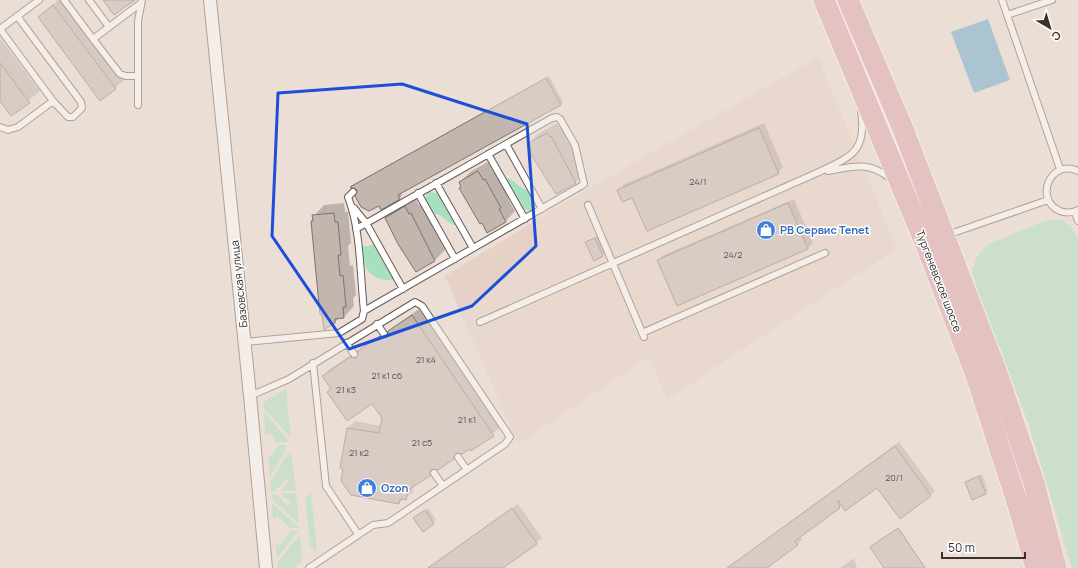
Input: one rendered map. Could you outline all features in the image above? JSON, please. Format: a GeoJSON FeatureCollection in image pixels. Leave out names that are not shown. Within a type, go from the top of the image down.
{"type":"FeatureCollection","features":[{"type":"Feature","properties":{"kind":"highway","name":"Тургеневское шоссе"},"geometry":{"type":"LineString","coordinates":[[824,0],[914,217],[976,375],[1018,505],[1036,568]]}},
{"type":"Feature","properties":{"kind":"highway","name":"Тургеневское шоссе"},"geometry":{"type":"LineString","coordinates":[[848,0],[903,129],[997,373],[1034,483],[1056,568]]}},
{"type":"Feature","properties":{"kind":"street","name":"Базовская улица"},"geometry":{"type":"LineString","coordinates":[[210,0],[245,342],[266,568]]}},
{"type":"Feature","properties":{"kind":"lane"},"geometry":{"type":"LineString","coordinates":[[17,16],[81,102],[82,108],[73,116],[68,117],[64,115],[0,29],[17,16],[39,0]]}},
{"type":"Feature","properties":{"kind":"lane"},"geometry":{"type":"LineString","coordinates":[[64,0],[120,74],[126,76],[138,76]]}},
{"type":"Feature","properties":{"kind":"lane"},"geometry":{"type":"LineString","coordinates":[[89,0],[109,27]]}},
{"type":"Feature","properties":{"kind":"lane"},"geometry":{"type":"LineString","coordinates":[[1002,0],[1060,169]]}},
{"type":"Feature","properties":{"kind":"lane"},"geometry":{"type":"LineString","coordinates":[[1007,15],[1052,0]]}},
{"type":"Feature","properties":{"kind":"lane"},"geometry":{"type":"LineString","coordinates":[[93,39],[141,1]]}},
{"type":"Feature","properties":{"kind":"lane"},"geometry":{"type":"LineString","coordinates":[[138,105],[138,20],[141,1]]}},
{"type":"Feature","properties":{"kind":"lane"},"geometry":{"type":"LineString","coordinates":[[480,322],[850,157],[858,144],[862,126],[861,111],[837,29]]}},
{"type":"Feature","properties":{"kind":"lane"},"geometry":{"type":"LineString","coordinates":[[0,127],[8,130],[18,127],[53,101]]}},
{"type":"Feature","properties":{"kind":"lane"},"geometry":{"type":"LineString","coordinates":[[356,229],[552,118],[557,117],[575,145],[584,184],[364,311]]}},
{"type":"Feature","properties":{"kind":"lane"},"geometry":{"type":"LineString","coordinates":[[506,144],[542,209]]}},
{"type":"Feature","properties":{"kind":"lane"},"geometry":{"type":"LineString","coordinates":[[488,154],[525,218]]}},
{"type":"Feature","properties":{"kind":"lane"},"geometry":{"type":"LineString","coordinates":[[819,172],[857,165],[869,166],[880,171],[890,178],[914,217]]}},
{"type":"Feature","properties":{"kind":"lane"},"geometry":{"type":"LineString","coordinates":[[1078,171],[1072,168],[1060,169],[1050,177],[1046,188],[1048,200],[1055,209],[1064,212],[1076,211],[1078,221]]}},
{"type":"Feature","properties":{"kind":"lane"},"geometry":{"type":"LineString","coordinates":[[436,183],[473,248]]}},
{"type":"Feature","properties":{"kind":"lane"},"geometry":{"type":"LineString","coordinates":[[353,192],[348,197],[353,207],[366,223],[403,288]]}},
{"type":"Feature","properties":{"kind":"lane"},"geometry":{"type":"LineString","coordinates":[[418,193],[455,259]]}},
{"type":"Feature","properties":{"kind":"lane"},"geometry":{"type":"LineString","coordinates":[[943,236],[1048,200]]}},
{"type":"Feature","properties":{"kind":"lane"},"geometry":{"type":"LineString","coordinates":[[588,205],[643,335],[825,252]]}},
{"type":"Feature","properties":{"kind":"lane"},"geometry":{"type":"LineString","coordinates":[[245,342],[339,333],[362,319],[364,311],[353,207]]}},
{"type":"Feature","properties":{"kind":"lane"},"geometry":{"type":"LineString","coordinates":[[250,396],[289,378],[410,304],[419,303],[508,433],[509,440],[505,444],[467,470],[388,523],[373,525],[309,568]]}},
{"type":"Feature","properties":{"kind":"lane"},"geometry":{"type":"LineString","coordinates":[[377,324],[384,334]]}},
{"type":"Feature","properties":{"kind":"lane"},"geometry":{"type":"LineString","coordinates":[[346,343],[354,354]]}},
{"type":"Feature","properties":{"kind":"lane"},"geometry":{"type":"LineString","coordinates":[[313,364],[326,486],[358,534]]}},
{"type":"Feature","properties":{"kind":"lane"},"geometry":{"type":"LineString","coordinates":[[458,457],[467,470]]}},
{"type":"Feature","properties":{"kind":"lane"},"geometry":{"type":"LineString","coordinates":[[434,473],[443,486]]}},
{"type":"Feature","properties":{"kind":"highlighted area"},"geometry":{"type":"Polygon","coordinates":[[[402,84],[527,124],[536,246],[472,306],[349,349],[272,236],[278,93],[402,84]]]}},
{"type":"Feature","properties":{"kind":"shaded area"},"geometry":{"type":"Polygon","coordinates":[[[818,57],[897,249],[667,400],[649,357],[518,444],[445,276],[588,189],[818,57]]]}},
{"type":"Feature","properties":{"kind":"green space"},"geometry":{"type":"Polygon","coordinates":[[[506,178],[512,180],[521,188],[528,190],[536,206],[532,211],[524,209],[506,178]]]}},
{"type":"Feature","properties":{"kind":"green space"},"geometry":{"type":"Polygon","coordinates":[[[429,192],[438,193],[456,225],[450,223],[440,215],[433,214],[426,200],[429,192]]]}},
{"type":"Feature","properties":{"kind":"green space"},"geometry":{"type":"Polygon","coordinates":[[[1061,219],[1073,229],[1078,239],[1078,568],[1072,568],[1028,422],[976,289],[972,270],[977,257],[987,245],[1044,221],[1061,219]]]}},
{"type":"Feature","properties":{"kind":"green space"},"geometry":{"type":"Polygon","coordinates":[[[374,245],[394,280],[386,280],[373,276],[366,267],[360,247],[374,245]]]}},
{"type":"Feature","properties":{"kind":"green space"},"geometry":{"type":"Polygon","coordinates":[[[286,389],[291,438],[263,407],[264,402],[286,389]]]}},
{"type":"Feature","properties":{"kind":"green space"},"geometry":{"type":"Polygon","coordinates":[[[264,412],[288,440],[287,442],[277,443],[270,433],[266,436],[264,412]]]}},
{"type":"Feature","properties":{"kind":"green space"},"geometry":{"type":"Polygon","coordinates":[[[279,445],[286,445],[286,450],[270,477],[268,454],[271,456],[279,445]]]}},
{"type":"Feature","properties":{"kind":"green space"},"geometry":{"type":"Polygon","coordinates":[[[288,453],[292,457],[296,490],[281,491],[289,481],[286,479],[275,491],[271,492],[270,482],[288,453]]]}},
{"type":"Feature","properties":{"kind":"green space"},"geometry":{"type":"Polygon","coordinates":[[[296,493],[299,524],[272,499],[271,495],[276,494],[288,506],[291,503],[281,494],[296,493]]]}},
{"type":"Feature","properties":{"kind":"green space"},"geometry":{"type":"Polygon","coordinates":[[[311,493],[316,552],[310,545],[305,498],[311,493]]]}},
{"type":"Feature","properties":{"kind":"green space"},"geometry":{"type":"Polygon","coordinates":[[[272,503],[299,528],[290,528],[277,516],[273,519],[272,503]]]}},
{"type":"Feature","properties":{"kind":"green space"},"geometry":{"type":"Polygon","coordinates":[[[299,530],[277,558],[276,544],[279,546],[290,531],[299,530]]]}},
{"type":"Feature","properties":{"kind":"green space"},"geometry":{"type":"Polygon","coordinates":[[[300,534],[302,562],[293,568],[278,568],[277,563],[300,534]]]}},
{"type":"Feature","properties":{"kind":"water"},"geometry":{"type":"Polygon","coordinates":[[[988,19],[1010,80],[974,93],[951,32],[988,19]]]}},
{"type":"Feature","properties":{"kind":"building"},"geometry":{"type":"Polygon","coordinates":[[[103,0],[135,0],[114,15],[103,0]]]}},
{"type":"Feature","properties":{"kind":"building"},"geometry":{"type":"Polygon","coordinates":[[[53,5],[116,89],[100,101],[38,17],[53,5]]]}},
{"type":"Feature","properties":{"kind":"building"},"geometry":{"type":"Polygon","coordinates":[[[0,63],[30,103],[11,116],[0,101],[0,63]]]}},
{"type":"Feature","properties":{"kind":"building"},"geometry":{"type":"Polygon","coordinates":[[[546,78],[561,105],[398,195],[400,199],[381,210],[379,206],[369,211],[361,207],[355,196],[357,190],[350,187],[546,78]]]}},
{"type":"Feature","properties":{"kind":"building"},"geometry":{"type":"Polygon","coordinates":[[[759,128],[779,174],[647,231],[632,198],[622,202],[617,190],[759,128]]]}},
{"type":"Feature","properties":{"kind":"building"},"geometry":{"type":"Polygon","coordinates":[[[547,133],[550,137],[551,136],[576,183],[556,194],[530,153],[532,152],[527,144],[547,133]]]}},
{"type":"Feature","properties":{"kind":"building"},"geometry":{"type":"Polygon","coordinates":[[[478,171],[483,180],[485,179],[501,208],[499,209],[506,222],[487,233],[459,188],[461,187],[459,182],[478,171]]]}},
{"type":"Feature","properties":{"kind":"building"},"geometry":{"type":"Polygon","coordinates":[[[788,203],[808,249],[677,306],[657,260],[788,203]]]}},
{"type":"Feature","properties":{"kind":"building"},"geometry":{"type":"Polygon","coordinates":[[[405,206],[409,214],[411,213],[435,261],[416,272],[398,244],[385,218],[405,206]]]}},
{"type":"Feature","properties":{"kind":"building"},"geometry":{"type":"Polygon","coordinates":[[[334,213],[335,222],[338,222],[341,255],[338,255],[340,276],[343,275],[346,307],[343,307],[344,318],[335,319],[335,323],[324,330],[322,314],[320,315],[311,221],[313,221],[312,215],[334,213]]]}},
{"type":"Feature","properties":{"kind":"building"},"geometry":{"type":"Polygon","coordinates":[[[595,238],[603,256],[594,261],[585,242],[595,238]]]}},
{"type":"Feature","properties":{"kind":"building"},"geometry":{"type":"Polygon","coordinates":[[[412,315],[494,436],[471,451],[470,449],[462,454],[456,453],[454,459],[438,470],[431,470],[430,476],[408,490],[406,500],[400,499],[399,504],[351,495],[341,481],[343,469],[340,468],[347,428],[379,433],[382,418],[372,404],[347,421],[327,392],[331,389],[322,376],[350,357],[356,358],[358,351],[380,336],[386,338],[388,336],[388,331],[412,315]]]}},
{"type":"Feature","properties":{"kind":"building"},"geometry":{"type":"Polygon","coordinates":[[[895,446],[931,496],[900,519],[877,488],[845,511],[838,500],[840,508],[795,541],[798,545],[767,568],[727,568],[895,446]]]}},
{"type":"Feature","properties":{"kind":"building"},"geometry":{"type":"Polygon","coordinates":[[[979,476],[986,494],[972,500],[965,482],[979,476]]]}},
{"type":"Feature","properties":{"kind":"building"},"geometry":{"type":"Polygon","coordinates":[[[512,508],[537,544],[503,568],[428,568],[512,508]]]}},
{"type":"Feature","properties":{"kind":"building"},"geometry":{"type":"Polygon","coordinates":[[[425,510],[434,524],[423,532],[413,518],[425,510]]]}},
{"type":"Feature","properties":{"kind":"building"},"geometry":{"type":"Polygon","coordinates":[[[898,528],[925,568],[884,568],[870,547],[898,528]]]}},
{"type":"Feature","properties":{"kind":"place","name":"PB Сервис Tenet"},"geometry":{"type":"Point","coordinates":[766,230]}},
{"type":"Feature","properties":{"kind":"place","name":"Ozon"},"geometry":{"type":"Point","coordinates":[367,488]}}]}
